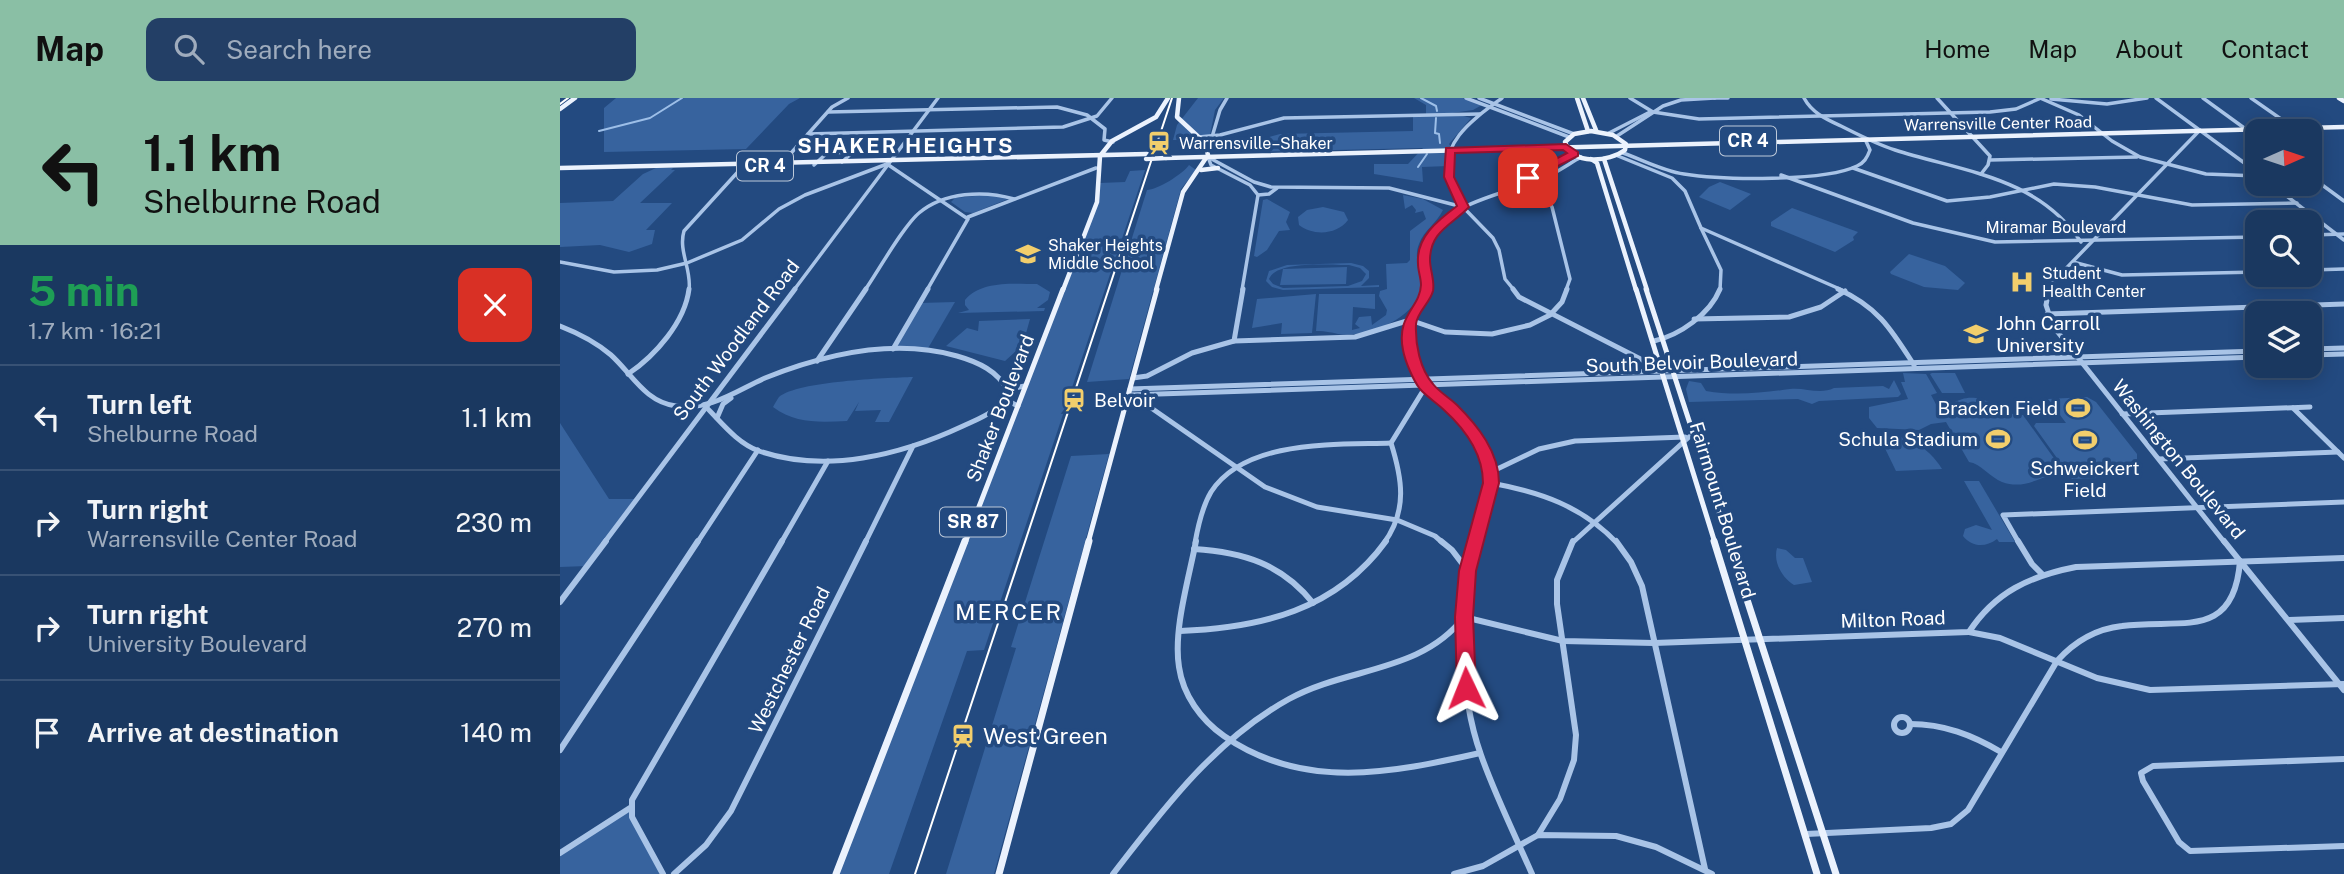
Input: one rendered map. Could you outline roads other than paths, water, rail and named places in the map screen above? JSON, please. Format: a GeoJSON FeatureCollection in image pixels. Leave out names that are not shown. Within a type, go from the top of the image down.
{"type":"FeatureCollection","features":[{"type":"Feature","properties":{"kind":"main road"},"geometry":{"type":"LineString","coordinates":[[560,109],[575,98]]}},
{"type":"Feature","properties":{"kind":"main road","name":"Shaker Boulevard"},"geometry":{"type":"LineString","coordinates":[[836,874],[1098,200],[1100,185],[1096,168],[1100,158],[1113,142],[1156,119],[1163,111],[1168,98]]}},
{"type":"Feature","properties":{"kind":"main road"},"geometry":{"type":"LineString","coordinates":[[999,874],[1184,190],[1200,171],[1208,155],[1199,137],[1177,117],[1179,98]]}},
{"type":"Feature","properties":{"kind":"main road"},"geometry":{"type":"LineString","coordinates":[[1577,98],[1588,131]]}},
{"type":"Feature","properties":{"kind":"main road"},"geometry":{"type":"LineString","coordinates":[[1583,98],[1593,127],[1598,131]]}},
{"type":"Feature","properties":{"kind":"main road"},"geometry":{"type":"LineString","coordinates":[[2339,98],[2344,101]]}},
{"type":"Feature","properties":{"kind":"main road","name":"Warrensville Center Road"},"geometry":{"type":"LineString","coordinates":[[2322,127],[2344,127]]}},
{"type":"Feature","properties":{"kind":"main road","name":"Warrensville Center Road"},"geometry":{"type":"LineString","coordinates":[[560,170],[2245,129]]}},
{"type":"Feature","properties":{"kind":"main road"},"geometry":{"type":"LineString","coordinates":[[1598,131],[1617,136],[1625,144],[1620,154],[1604,159],[1591,159],[1574,154],[1565,146],[1571,136],[1598,131]]}},
{"type":"Feature","properties":{"kind":"main road","name":"Fairmount Boulevard"},"geometry":{"type":"LineString","coordinates":[[1591,159],[1597,162],[1664,374],[1726,531],[1836,874]]}},
{"type":"Feature","properties":{"kind":"main road","name":"Fairmount Boulevard"},"geometry":{"type":"LineString","coordinates":[[1604,159],[1675,374],[1688,437],[1713,531],[1817,874]]}},
{"type":"Feature","properties":{"kind":"main road","name":"Warrensville Center Road"},"geometry":{"type":"LineString","coordinates":[[815,163],[867,168],[888,163]]}},
{"type":"Feature","properties":{"kind":"main road","name":"Warrensville Center Road"},"geometry":{"type":"LineString","coordinates":[[560,170],[745,165]]}},
{"type":"Feature","properties":{"kind":"main road"},"geometry":{"type":"LineString","coordinates":[[1200,171],[1218,168]]}},
{"type":"Feature","properties":{"kind":"main road"},"geometry":{"type":"LineString","coordinates":[[1713,531],[1726,531]]}},
{"type":"Feature","properties":{"kind":"street"},"geometry":{"type":"LineString","coordinates":[[792,152],[828,112],[848,98]]}},
{"type":"Feature","properties":{"kind":"street","name":"South Woodland Road"},"geometry":{"type":"LineString","coordinates":[[560,602],[938,98]]}},
{"type":"Feature","properties":{"kind":"street"},"geometry":{"type":"LineString","coordinates":[[808,134],[1054,128],[1093,118],[1104,110],[1112,98]]}},
{"type":"Feature","properties":{"kind":"street"},"geometry":{"type":"LineString","coordinates":[[1212,137],[1220,110],[1227,98]]}},
{"type":"Feature","properties":{"kind":"street"},"geometry":{"type":"LineString","coordinates":[[1466,98],[1492,105],[1571,136]]}},
{"type":"Feature","properties":{"kind":"street"},"geometry":{"type":"LineString","coordinates":[[1479,98],[1492,105]]}},
{"type":"Feature","properties":{"kind":"street"},"geometry":{"type":"LineString","coordinates":[[1502,98],[1460,131],[1450,149],[1449,177],[1464,207],[1493,238],[1499,250],[1504,279],[1510,289],[1532,307],[1664,374]]}},
{"type":"Feature","properties":{"kind":"street"},"geometry":{"type":"LineString","coordinates":[[1630,98],[1653,112]]}},
{"type":"Feature","properties":{"kind":"street"},"geometry":{"type":"LineString","coordinates":[[1617,136],[1652,116],[1653,112],[1681,100],[1727,98]]}},
{"type":"Feature","properties":{"kind":"street"},"geometry":{"type":"LineString","coordinates":[[1804,98],[1809,107],[1821,116],[1864,138],[1897,151],[1981,174],[2020,190],[2060,214],[2072,226],[2081,242]]}},
{"type":"Feature","properties":{"kind":"street"},"geometry":{"type":"LineString","coordinates":[[1937,98],[1989,155],[1990,160],[1981,174]]}},
{"type":"Feature","properties":{"kind":"street"},"geometry":{"type":"LineString","coordinates":[[1609,133],[1645,113],[1653,112],[1699,119],[2003,112],[2026,106],[2040,98],[2057,102],[2111,104],[2147,98]]}},
{"type":"Feature","properties":{"kind":"street"},"geometry":{"type":"LineString","coordinates":[[2156,98],[2245,164]]}},
{"type":"Feature","properties":{"kind":"street"},"geometry":{"type":"LineString","coordinates":[[2203,98],[2245,128]]}},
{"type":"Feature","properties":{"kind":"street"},"geometry":{"type":"LineString","coordinates":[[2251,98],[2281,119]]}},
{"type":"Feature","properties":{"kind":"street"},"geometry":{"type":"LineString","coordinates":[[2057,102],[2140,157],[2206,174],[2245,174]]}},
{"type":"Feature","properties":{"kind":"street"},"geometry":{"type":"LineString","coordinates":[[828,112],[1043,106],[1073,110],[1093,118],[1105,129],[1104,140],[1113,142]]}},
{"type":"Feature","properties":{"kind":"street"},"geometry":{"type":"LineString","coordinates":[[1199,137],[1221,137],[1256,123],[1284,118],[1480,114]]}},
{"type":"Feature","properties":{"kind":"street"},"geometry":{"type":"LineString","coordinates":[[2200,130],[2046,293],[2047,314],[2344,304]]}},
{"type":"Feature","properties":{"kind":"street"},"geometry":{"type":"LineString","coordinates":[[1620,154],[1670,174],[1706,176],[1830,173],[1853,168],[1869,155],[1870,146],[1864,138]]}},
{"type":"Feature","properties":{"kind":"street"},"geometry":{"type":"LineString","coordinates":[[815,163],[827,153],[853,152],[842,162]]}},
{"type":"Feature","properties":{"kind":"street"},"geometry":{"type":"LineString","coordinates":[[1526,183],[1528,178],[1574,154]]}},
{"type":"Feature","properties":{"kind":"street"},"geometry":{"type":"LineString","coordinates":[[1208,155],[1254,182],[1277,188],[1389,188],[1464,207]]}},
{"type":"Feature","properties":{"kind":"street"},"geometry":{"type":"LineString","coordinates":[[1208,155],[1209,164],[1251,186],[1258,195],[1234,341]]}},
{"type":"Feature","properties":{"kind":"street"},"geometry":{"type":"LineString","coordinates":[[1532,874],[1480,753],[1466,688],[1464,617],[1468,571],[1491,483],[1491,472],[1487,457],[1474,433],[1422,379],[1410,349],[1410,320],[1426,295],[1428,285],[1424,246],[1439,225],[1464,207],[1536,181],[1581,157]]}},
{"type":"Feature","properties":{"kind":"street"},"geometry":{"type":"LineString","coordinates":[[1990,160],[2140,157]]}},
{"type":"Feature","properties":{"kind":"street"},"geometry":{"type":"LineString","coordinates":[[888,163],[968,217]]}},
{"type":"Feature","properties":{"kind":"street"},"geometry":{"type":"LineString","coordinates":[[628,374],[642,365],[686,308],[690,291],[687,263],[680,240],[684,231],[745,165]]}},
{"type":"Feature","properties":{"kind":"street"},"geometry":{"type":"LineString","coordinates":[[560,262],[614,272],[648,271],[687,263],[742,240],[779,209],[867,168]]}},
{"type":"Feature","properties":{"kind":"street"},"geometry":{"type":"LineString","coordinates":[[892,349],[968,217],[1096,168]]}},
{"type":"Feature","properties":{"kind":"street"},"geometry":{"type":"LineString","coordinates":[[1853,168],[1947,201],[1990,197],[2054,184],[2080,185],[2192,205],[2297,204]]}},
{"type":"Feature","properties":{"kind":"street"},"geometry":{"type":"LineString","coordinates":[[1654,341],[1664,340],[1694,319],[1716,299],[1722,284],[1719,269],[1685,191],[1670,174]]}},
{"type":"Feature","properties":{"kind":"street","name":"Miramar Boulevard"},"geometry":{"type":"LineString","coordinates":[[1781,175],[1920,225],[1963,237],[2017,243],[2245,237]]}},
{"type":"Feature","properties":{"kind":"street"},"geometry":{"type":"LineString","coordinates":[[1133,378],[1147,376],[1192,353],[1234,341],[1355,337],[1410,320],[1445,332],[1478,335],[1510,330],[1550,315],[1562,302],[1570,279],[1552,207],[1544,196],[1526,183]]}},
{"type":"Feature","properties":{"kind":"street"},"geometry":{"type":"LineString","coordinates":[[2322,185],[2344,201]]}},
{"type":"Feature","properties":{"kind":"street"},"geometry":{"type":"LineString","coordinates":[[1258,195],[1268,194],[1277,188]]}},
{"type":"Feature","properties":{"kind":"street"},"geometry":{"type":"LineString","coordinates":[[817,361],[911,219],[924,209],[944,200],[985,194],[1014,199]]}},
{"type":"Feature","properties":{"kind":"street"},"geometry":{"type":"LineString","coordinates":[[2287,196],[2344,240]]}},
{"type":"Feature","properties":{"kind":"street"},"geometry":{"type":"LineString","coordinates":[[1701,228],[1861,299],[1884,319],[1914,365]]}},
{"type":"Feature","properties":{"kind":"street"},"geometry":{"type":"LineString","coordinates":[[2322,235],[2344,234]]}},
{"type":"Feature","properties":{"kind":"street"},"geometry":{"type":"LineString","coordinates":[[2073,262],[2122,275],[2245,272]]}},
{"type":"Feature","properties":{"kind":"street"},"geometry":{"type":"LineString","coordinates":[[2322,270],[2344,269]]}},
{"type":"Feature","properties":{"kind":"street"},"geometry":{"type":"LineString","coordinates":[[1694,319],[1711,321],[1789,317],[1816,309],[1845,291]]}},
{"type":"Feature","properties":{"kind":"street","name":"Washington Boulevard"},"geometry":{"type":"LineString","coordinates":[[1806,834],[1931,828],[1951,824],[1968,810],[2057,661],[2083,638],[2110,629],[2188,623],[2217,614],[2233,597],[2240,561],[2122,414],[2047,314]]}},
{"type":"Feature","properties":{"kind":"street"},"geometry":{"type":"LineString","coordinates":[[560,326],[592,341],[613,357],[644,394],[655,402],[678,407],[706,407],[767,378],[817,361],[892,349],[928,350],[959,356],[985,368],[1000,379],[1007,389],[1006,397],[1000,404],[962,427],[913,446],[865,457],[828,461],[787,458],[758,450],[729,433],[706,407]]}},
{"type":"Feature","properties":{"kind":"street"},"geometry":{"type":"LineString","coordinates":[[2322,349],[2344,348]]}},
{"type":"Feature","properties":{"kind":"street","name":"South Belvoir Boulevard"},"geometry":{"type":"LineString","coordinates":[[1129,392],[1151,388],[2245,354]]}},
{"type":"Feature","properties":{"kind":"street"},"geometry":{"type":"LineString","coordinates":[[2322,355],[2344,354]]}},
{"type":"Feature","properties":{"kind":"street","name":"South Belvoir Boulevard"},"geometry":{"type":"LineString","coordinates":[[1129,392],[1149,395],[1426,386],[1664,374]]}},
{"type":"Feature","properties":{"kind":"street"},"geometry":{"type":"LineString","coordinates":[[1007,389],[1025,386]]}},
{"type":"Feature","properties":{"kind":"street"},"geometry":{"type":"LineString","coordinates":[[1391,443],[1426,386]]}},
{"type":"Feature","properties":{"kind":"street"},"geometry":{"type":"LineString","coordinates":[[1149,395],[1146,391],[1151,388]]}},
{"type":"Feature","properties":{"kind":"street"},"geometry":{"type":"LineString","coordinates":[[1129,392],[1265,487],[1317,507],[1397,520],[1435,536],[1452,550],[1468,571]]}},
{"type":"Feature","properties":{"kind":"street"},"geometry":{"type":"LineString","coordinates":[[717,418],[723,404],[736,393]]}},
{"type":"Feature","properties":{"kind":"street"},"geometry":{"type":"LineString","coordinates":[[1000,404],[1012,403],[1018,406]]}},
{"type":"Feature","properties":{"kind":"street"},"geometry":{"type":"LineString","coordinates":[[2122,414],[2310,407]]}},
{"type":"Feature","properties":{"kind":"street"},"geometry":{"type":"LineString","coordinates":[[2293,408],[2344,458]]}},
{"type":"Feature","properties":{"kind":"street"},"geometry":{"type":"LineString","coordinates":[[1491,472],[1539,449],[1575,441],[1688,437]]}},
{"type":"Feature","properties":{"kind":"street"},"geometry":{"type":"LineString","coordinates":[[1454,874],[1483,866],[1538,835],[1560,799],[1574,760],[1576,735],[1557,580],[1572,542],[1688,437]]}},
{"type":"Feature","properties":{"kind":"street"},"geometry":{"type":"LineString","coordinates":[[1391,443],[1291,447],[1270,452],[1236,468],[1220,480],[1202,507],[1180,631],[1178,661],[1189,698],[1198,713],[1228,741],[1254,757],[1283,766],[1306,772],[1332,773],[1400,770],[1480,753]]}},
{"type":"Feature","properties":{"kind":"street"},"geometry":{"type":"LineString","coordinates":[[1180,631],[1232,629],[1260,623],[1313,603],[1345,585],[1366,567],[1383,546],[1397,520],[1403,494],[1403,473],[1391,443]]}},
{"type":"Feature","properties":{"kind":"street","name":"Westchester Road"},"geometry":{"type":"LineString","coordinates":[[674,874],[706,845],[731,811],[913,446]]}},
{"type":"Feature","properties":{"kind":"street"},"geometry":{"type":"LineString","coordinates":[[560,750],[758,450]]}},
{"type":"Feature","properties":{"kind":"street"},"geometry":{"type":"LineString","coordinates":[[2159,459],[2338,452]]}},
{"type":"Feature","properties":{"kind":"street"},"geometry":{"type":"LineString","coordinates":[[663,874],[632,817],[630,808],[635,794],[828,461]]}},
{"type":"Feature","properties":{"kind":"street"},"geometry":{"type":"LineString","coordinates":[[1491,483],[1539,492],[1595,520],[1613,537],[1635,569],[1642,586],[1709,871]]}},
{"type":"Feature","properties":{"kind":"street"},"geometry":{"type":"LineString","coordinates":[[2043,575],[2032,564],[2003,516],[2344,502]]}},
{"type":"Feature","properties":{"kind":"street"},"geometry":{"type":"LineString","coordinates":[[1194,549],[1241,553],[1258,558],[1291,578],[1313,603]]}},
{"type":"Feature","properties":{"kind":"street","name":"Milton Road"},"geometry":{"type":"LineString","coordinates":[[1464,617],[1563,641],[1654,643],[1969,632],[1980,611],[2013,587],[2043,575],[2076,567],[2344,558]]}},
{"type":"Feature","properties":{"kind":"street"},"geometry":{"type":"LineString","coordinates":[[2240,561],[2343,686]]}},
{"type":"Feature","properties":{"kind":"street"},"geometry":{"type":"LineString","coordinates":[[1113,874],[1194,774],[1228,741],[1258,719],[1322,684],[1409,659],[1454,633],[1464,617]]}},
{"type":"Feature","properties":{"kind":"street"},"geometry":{"type":"LineString","coordinates":[[2289,620],[2344,618]]}},
{"type":"Feature","properties":{"kind":"street"},"geometry":{"type":"LineString","coordinates":[[1969,632],[2000,638],[2097,678],[2150,690],[2343,686]]}},
{"type":"Feature","properties":{"kind":"street"},"geometry":{"type":"LineString","coordinates":[[1910,724],[1936,724],[1953,729],[2001,752]]}},
{"type":"Feature","properties":{"kind":"street"},"geometry":{"type":"LineString","coordinates":[[2344,759],[2145,768],[2141,772],[2143,781],[2179,842],[2190,851],[2204,853],[2344,846]]}},
{"type":"Feature","properties":{"kind":"street"},"geometry":{"type":"LineString","coordinates":[[560,853],[630,808]]}},
{"type":"Feature","properties":{"kind":"street"},"geometry":{"type":"LineString","coordinates":[[1538,835],[1616,836],[1656,847],[1709,871]]}},
{"type":"Feature","properties":{"kind":"waterway"},"geometry":{"type":"LineString","coordinates":[[599,131],[650,118],[682,98]]}},
{"type":"Feature","properties":{"kind":"waterway"},"geometry":{"type":"LineString","coordinates":[[1421,98],[1436,106],[1437,111]]}},
{"type":"Feature","properties":{"kind":"waterway"},"geometry":{"type":"LineString","coordinates":[[1436,118],[1435,133],[1439,134],[1440,143]]}},
{"type":"Feature","properties":{"kind":"waterway"},"geometry":{"type":"LineString","coordinates":[[1418,167],[1427,154]]}},
{"type":"Feature","properties":{"kind":"tram line"},"geometry":{"type":"LineString","coordinates":[[560,104],[568,98]]}},
{"type":"Feature","properties":{"kind":"tram line"},"geometry":{"type":"LineString","coordinates":[[915,874],[1172,98]]}},
{"type":"Feature","properties":{"kind":"place","name":"Warrensville–Shaker"},"geometry":{"type":"Point","coordinates":[1159,143]}},
{"type":"Feature","properties":{"kind":"place","name":"Shaker Heights Middle School"},"geometry":{"type":"Point","coordinates":[1028,254]}},
{"type":"Feature","properties":{"kind":"place","name":"Student Health Center"},"geometry":{"type":"Point","coordinates":[2022,282]}},
{"type":"Feature","properties":{"kind":"place","name":"John Carroll University"},"geometry":{"type":"Point","coordinates":[1976,334]}},
{"type":"Feature","properties":{"kind":"place","name":"Belvoir"},"geometry":{"type":"Point","coordinates":[1074,400]}},
{"type":"Feature","properties":{"kind":"place","name":"Bracken Field"},"geometry":{"type":"Point","coordinates":[2078,408]}},
{"type":"Feature","properties":{"kind":"place","name":"Schula Stadium"},"geometry":{"type":"Point","coordinates":[1998,439]}},
{"type":"Feature","properties":{"kind":"place","name":"Schweickert Field"},"geometry":{"type":"Point","coordinates":[2085,440]}},
{"type":"Feature","properties":{"kind":"place","name":"West Green"},"geometry":{"type":"Point","coordinates":[963,736]}},
{"type":"Feature","properties":{"kind":"district","name":"SHAKER HEIGHTS"},"geometry":{"type":"Point","coordinates":[906,146]}},
{"type":"Feature","properties":{"kind":"district","name":"MERCER"},"geometry":{"type":"Point","coordinates":[1009,612]}}]}
